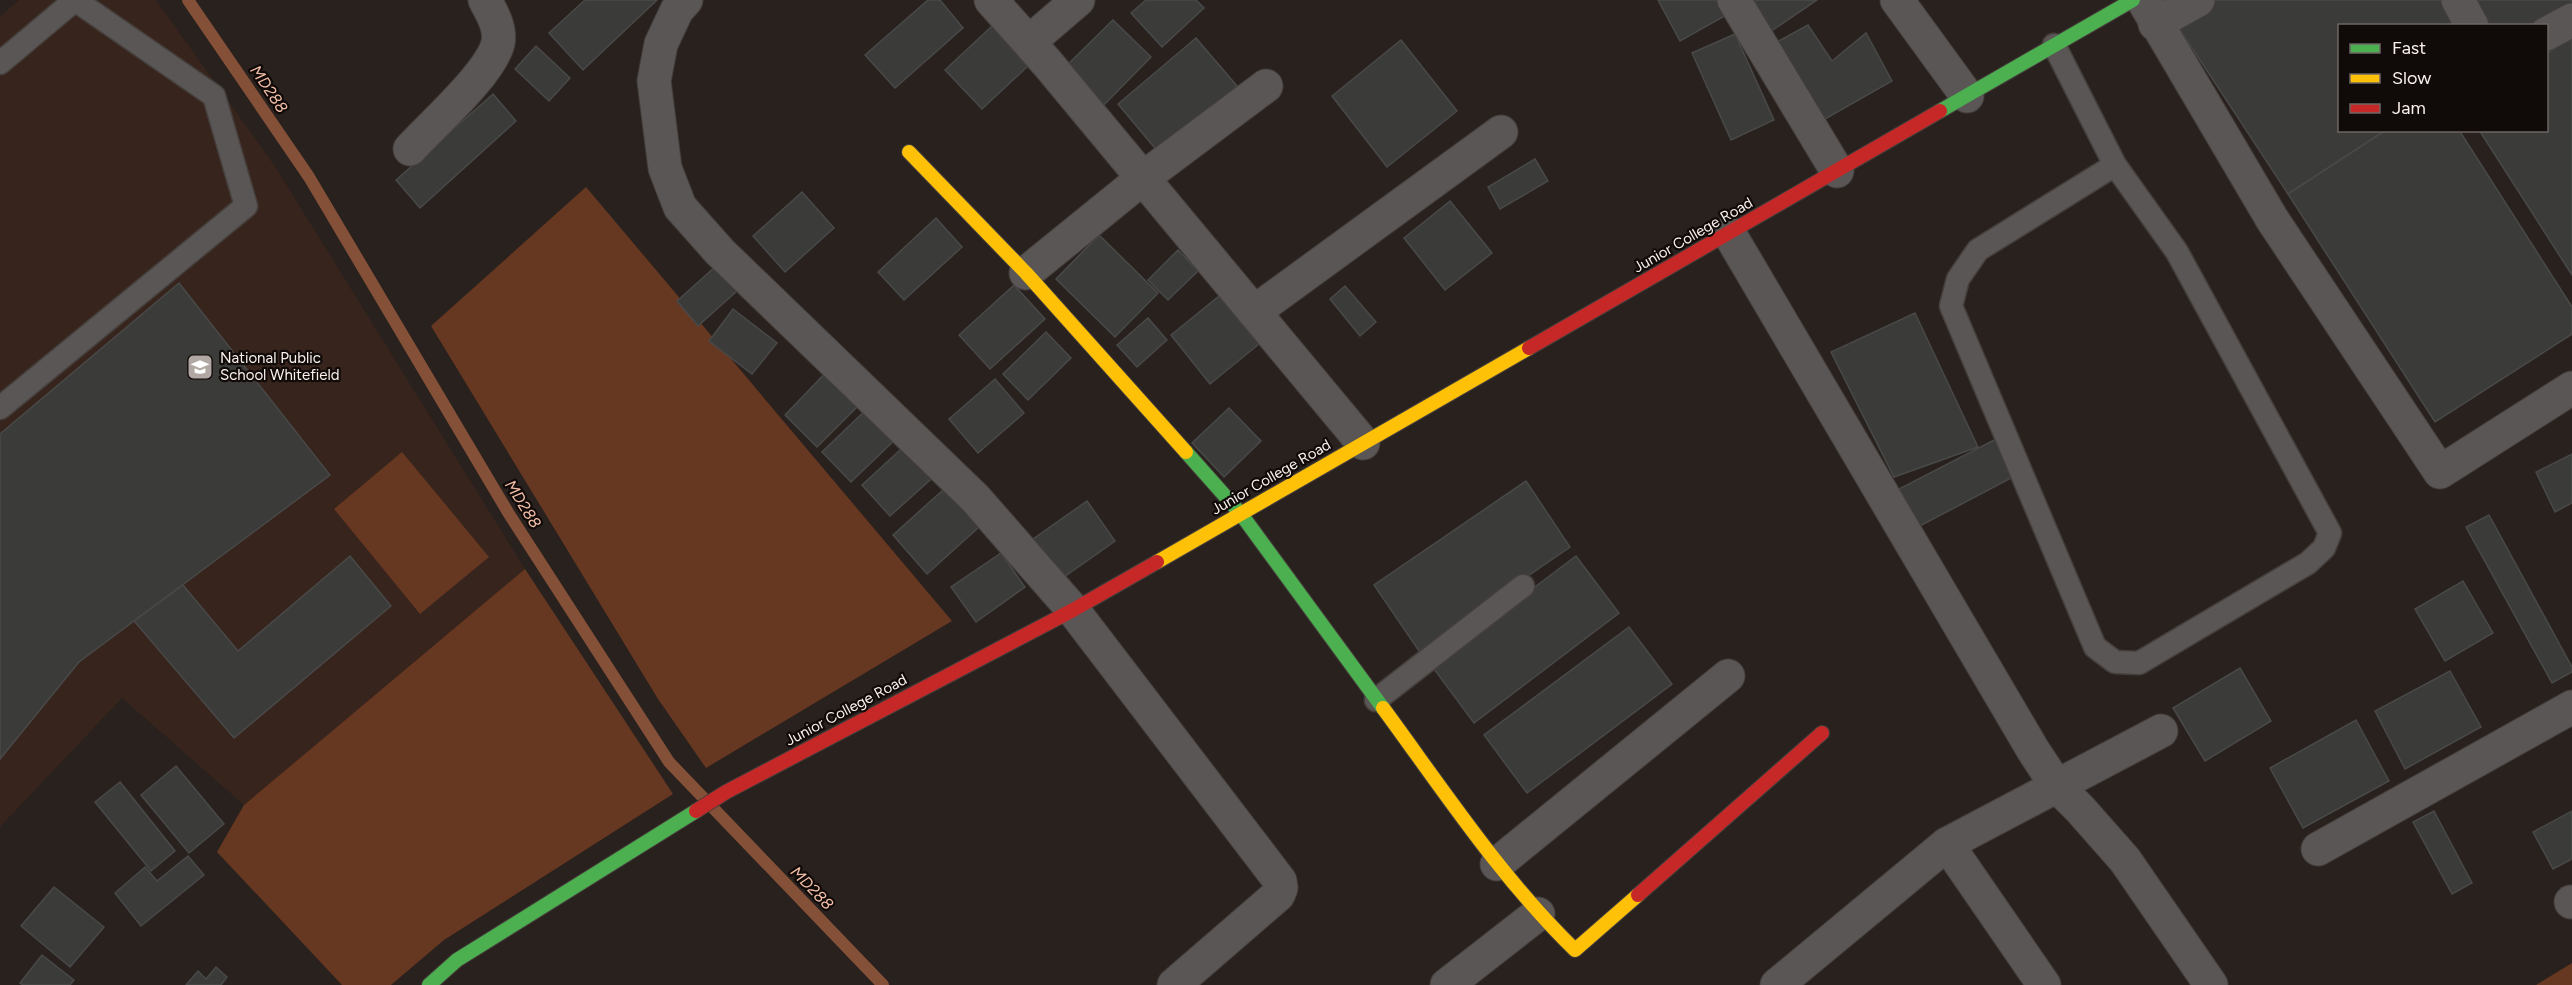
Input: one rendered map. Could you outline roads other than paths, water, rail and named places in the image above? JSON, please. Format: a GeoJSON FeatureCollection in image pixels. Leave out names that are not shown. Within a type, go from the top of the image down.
{"type":"FeatureCollection","features":[{"type":"Feature","properties":{"kind":"street"},"geometry":{"type":"LineString","coordinates":[[410,149],[487,67],[498,42],[496,22],[485,0]]}},
{"type":"Feature","properties":{"kind":"street"},"geometry":{"type":"LineString","coordinates":[[686,0],[677,10],[661,44],[654,81],[665,168],[680,207],[720,252],[975,498],[1073,610],[1280,881],[1281,888],[1278,895],[1174,985]]}},
{"type":"Feature","properties":{"kind":"street"},"geometry":{"type":"LineString","coordinates":[[991,0],[1029,42],[1364,443]]}},
{"type":"Feature","properties":{"kind":"street"},"geometry":{"type":"LineString","coordinates":[[1029,42],[1078,0]]}},
{"type":"Feature","properties":{"kind":"street"},"geometry":{"type":"LineString","coordinates":[[1734,0],[1837,171]]}},
{"type":"Feature","properties":{"kind":"street"},"geometry":{"type":"LineString","coordinates":[[1897,0],[1967,96]]}},
{"type":"Feature","properties":{"kind":"street","name":"Junior College Road"},"geometry":{"type":"LineString","coordinates":[[429,985],[457,960],[726,792],[1073,610],[2133,0]]}},
{"type":"Feature","properties":{"kind":"street"},"geometry":{"type":"LineString","coordinates":[[2198,0],[2149,12],[2272,219],[2440,472],[2572,388]]}},
{"type":"Feature","properties":{"kind":"street"},"geometry":{"type":"LineString","coordinates":[[2458,0],[2471,24]]}},
{"type":"Feature","properties":{"kind":"street"},"geometry":{"type":"LineString","coordinates":[[2548,33],[2572,20]]}},
{"type":"Feature","properties":{"kind":"street"},"geometry":{"type":"LineString","coordinates":[[1026,273],[1143,178],[1266,86]]}},
{"type":"Feature","properties":{"kind":"street"},"geometry":{"type":"LineString","coordinates":[[1254,312],[1501,132]]}},
{"type":"Feature","properties":{"kind":"street"},"geometry":{"type":"LineString","coordinates":[[909,152],[1026,273],[1242,514],[1497,864],[1538,914],[1575,950],[1822,733]]}},
{"type":"Feature","properties":{"kind":"street"},"geometry":{"type":"LineString","coordinates":[[1730,233],[2027,740],[2056,785],[2125,861],[2211,985]]}},
{"type":"Feature","properties":{"kind":"street"},"geometry":{"type":"LineString","coordinates":[[1497,864],[1728,676]]}},
{"type":"Feature","properties":{"kind":"street"},"geometry":{"type":"LineString","coordinates":[[2318,849],[2572,707]]}},
{"type":"Feature","properties":{"kind":"street"},"geometry":{"type":"LineString","coordinates":[[1792,980],[1947,844],[2161,731]]}},
{"type":"Feature","properties":{"kind":"street"},"geometry":{"type":"LineString","coordinates":[[1947,844],[2044,985]]}},
{"type":"Feature","properties":{"kind":"street"},"geometry":{"type":"LineString","coordinates":[[1447,985],[1538,914]]}},
{"type":"Feature","properties":{"kind":"lane"},"geometry":{"type":"LineString","coordinates":[[0,63],[75,0],[214,96],[246,206],[0,408]]}},
{"type":"Feature","properties":{"kind":"lane"},"geometry":{"type":"LineString","coordinates":[[2054,45],[2115,165],[2177,252],[2331,533],[2324,548],[2308,563],[2139,663],[2115,662],[2095,647],[1951,306],[1958,279],[1978,250],[2115,165]]}},
{"type":"Feature","properties":{"kind":"lane"},"geometry":{"type":"LineString","coordinates":[[1376,700],[1523,586]]}},
{"type":"Feature","properties":{"kind":"waterway","name":"MD288"},"geometry":{"type":"LineString","coordinates":[[188,0],[309,177],[509,514],[669,762],[883,985]]}},
{"type":"Feature","properties":{"kind":"place","name":"National Public School Whitefield"},"geometry":{"type":"Point","coordinates":[200,367]}}]}
